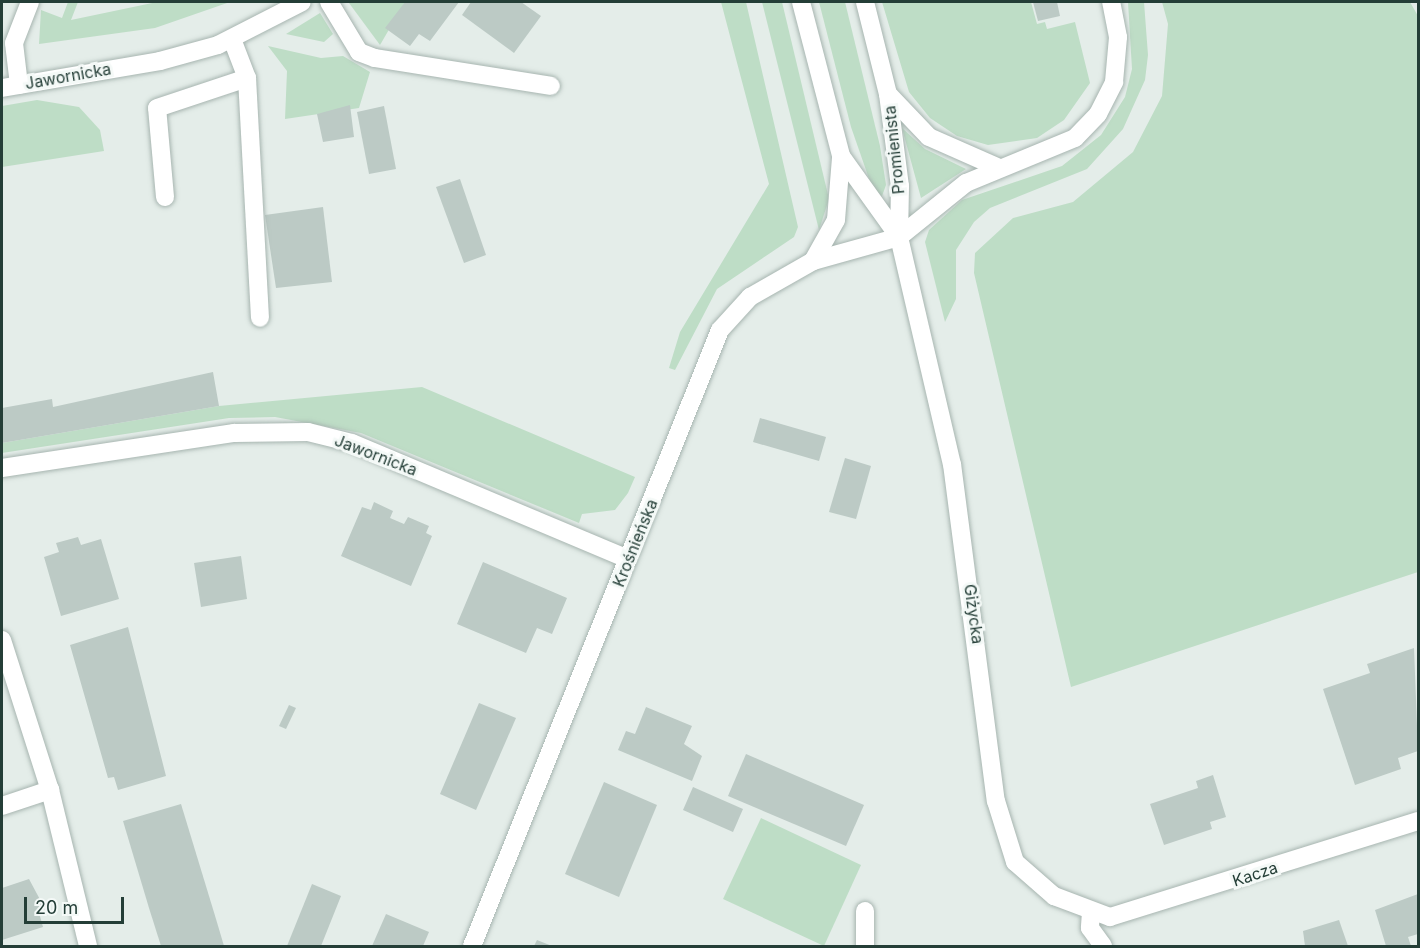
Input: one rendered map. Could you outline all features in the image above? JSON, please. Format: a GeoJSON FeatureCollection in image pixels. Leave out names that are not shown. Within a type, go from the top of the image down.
{"type":"FeatureCollection","features":[{"type":"Feature","properties":{"kind":"street"},"geometry":{"type":"LineString","coordinates":[[10,86],[14,43],[30,2]]}},
{"type":"Feature","properties":{"kind":"street","name":"Jawornicka"},"geometry":{"type":"LineString","coordinates":[[10,86],[160,61],[232,39],[302,2]]}},
{"type":"Feature","properties":{"kind":"street"},"geometry":{"type":"LineString","coordinates":[[329,2],[360,52],[375,58],[551,86]]}},
{"type":"Feature","properties":{"kind":"street","name":"Promienista"},"geometry":{"type":"LineString","coordinates":[[801,2],[841,156],[836,220],[813,261]]}},
{"type":"Feature","properties":{"kind":"street","name":"Promienista"},"geometry":{"type":"LineString","coordinates":[[864,2],[888,94],[900,186],[899,237]]}},
{"type":"Feature","properties":{"kind":"street"},"geometry":{"type":"LineString","coordinates":[[899,237],[932,206],[997,167],[1058,148],[1098,114],[1119,59],[1111,2]]}},
{"type":"Feature","properties":{"kind":"street"},"geometry":{"type":"LineString","coordinates":[[232,39],[247,78],[260,318]]}},
{"type":"Feature","properties":{"kind":"street"},"geometry":{"type":"LineString","coordinates":[[165,197],[157,108],[247,78]]}},
{"type":"Feature","properties":{"kind":"street"},"geometry":{"type":"LineString","coordinates":[[888,94],[929,137],[997,167]]}},
{"type":"Feature","properties":{"kind":"street","name":"Promienista"},"geometry":{"type":"LineString","coordinates":[[841,156],[899,237]]}},
{"type":"Feature","properties":{"kind":"street","name":"Krośnieńska"},"geometry":{"type":"LineString","coordinates":[[472,946],[715,338],[750,297],[813,261],[899,237]]}},
{"type":"Feature","properties":{"kind":"street","name":"Giżycka"},"geometry":{"type":"LineString","coordinates":[[899,237],[952,464],[1003,838],[1030,879],[1091,912]]}},
{"type":"Feature","properties":{"kind":"street","name":"Jawornicka"},"geometry":{"type":"LineString","coordinates":[[2,468],[234,433],[298,430],[352,443],[628,559]]}},
{"type":"Feature","properties":{"kind":"street"},"geometry":{"type":"LineString","coordinates":[[2,640],[50,790],[88,946]]}},
{"type":"Feature","properties":{"kind":"street"},"geometry":{"type":"LineString","coordinates":[[2,806],[50,790]]}},
{"type":"Feature","properties":{"kind":"street","name":"Kacza"},"geometry":{"type":"LineString","coordinates":[[1091,912],[1110,917],[1141,911],[1419,821]]}},
{"type":"Feature","properties":{"kind":"street"},"geometry":{"type":"LineString","coordinates":[[865,911],[865,946]]}},
{"type":"Feature","properties":{"kind":"street"},"geometry":{"type":"LineString","coordinates":[[1091,912],[1090,928],[1103,946]]}},
{"type":"Feature","properties":{"kind":"green space"},"geometry":{"type":"Polygon","coordinates":[[[68,2],[78,2],[71,20],[157,2],[230,2],[155,28],[39,44],[41,10],[62,18],[68,2]]]}},
{"type":"Feature","properties":{"kind":"green space"},"geometry":{"type":"Polygon","coordinates":[[[349,2],[405,2],[380,45],[349,3],[349,2]]]}},
{"type":"Feature","properties":{"kind":"green space"},"geometry":{"type":"Polygon","coordinates":[[[721,2],[746,2],[798,227],[794,237],[717,289],[675,370],[669,368],[680,332],[769,184],[721,2]]]}},
{"type":"Feature","properties":{"kind":"green space"},"geometry":{"type":"Polygon","coordinates":[[[762,2],[782,2],[829,199],[819,230],[762,2]]]}},
{"type":"Feature","properties":{"kind":"green space"},"geometry":{"type":"Polygon","coordinates":[[[819,2],[845,2],[880,146],[886,185],[882,196],[874,193],[851,127],[819,2]]]}},
{"type":"Feature","properties":{"kind":"green space"},"geometry":{"type":"Polygon","coordinates":[[[882,2],[1031,2],[1037,24],[1045,22],[1047,29],[1075,22],[1090,83],[1064,120],[1037,138],[988,145],[957,136],[930,118],[909,92],[882,2]]]}},
{"type":"Feature","properties":{"kind":"green space"},"geometry":{"type":"Polygon","coordinates":[[[1128,2],[1144,2],[1148,55],[1145,80],[1123,129],[1087,169],[990,208],[974,222],[956,250],[956,299],[945,322],[925,242],[929,230],[962,200],[1062,166],[1101,135],[1125,97],[1132,69],[1128,2]]]}},
{"type":"Feature","properties":{"kind":"green space"},"geometry":{"type":"Polygon","coordinates":[[[1162,2],[1410,2],[1418,16],[1418,572],[1071,687],[974,273],[975,253],[1013,218],[1073,202],[1133,152],[1162,96],[1168,24],[1162,2]]]}},
{"type":"Feature","properties":{"kind":"green space"},"geometry":{"type":"Polygon","coordinates":[[[320,13],[333,34],[324,42],[286,34],[320,13]]]}},
{"type":"Feature","properties":{"kind":"green space"},"geometry":{"type":"Polygon","coordinates":[[[268,46],[321,58],[343,56],[370,72],[359,108],[285,119],[287,71],[268,46]]]}},
{"type":"Feature","properties":{"kind":"green space"},"geometry":{"type":"Polygon","coordinates":[[[37,100],[79,107],[100,130],[104,151],[2,167],[2,106],[37,100]]]}},
{"type":"Feature","properties":{"kind":"green space"},"geometry":{"type":"Polygon","coordinates":[[[902,128],[925,149],[966,169],[921,198],[902,128]]]}},
{"type":"Feature","properties":{"kind":"green space"},"geometry":{"type":"Polygon","coordinates":[[[422,387],[635,477],[628,493],[615,510],[582,514],[579,523],[361,433],[275,417],[229,418],[2,453],[2,443],[219,406],[422,387]]]}},
{"type":"Feature","properties":{"kind":"green space"},"geometry":{"type":"Polygon","coordinates":[[[761,818],[861,865],[824,946],[723,899],[761,818]]]}},
{"type":"Feature","properties":{"kind":"building"},"geometry":{"type":"Polygon","coordinates":[[[405,2],[459,2],[430,41],[419,34],[410,46],[385,28],[405,2]]]}},
{"type":"Feature","properties":{"kind":"building"},"geometry":{"type":"Polygon","coordinates":[[[471,2],[521,2],[541,16],[514,53],[462,15],[471,2]]]}},
{"type":"Feature","properties":{"kind":"building"},"geometry":{"type":"Polygon","coordinates":[[[1033,2],[1057,2],[1060,16],[1038,21],[1033,2]]]}},
{"type":"Feature","properties":{"kind":"building"},"geometry":{"type":"Polygon","coordinates":[[[350,105],[354,137],[323,142],[317,114],[350,105]]]}},
{"type":"Feature","properties":{"kind":"building"},"geometry":{"type":"Polygon","coordinates":[[[384,106],[396,169],[369,174],[357,112],[384,106]]]}},
{"type":"Feature","properties":{"kind":"building"},"geometry":{"type":"Polygon","coordinates":[[[460,179],[486,255],[464,263],[436,187],[460,179]]]}},
{"type":"Feature","properties":{"kind":"building"},"geometry":{"type":"Polygon","coordinates":[[[323,207],[332,282],[276,288],[265,215],[323,207]]]}},
{"type":"Feature","properties":{"kind":"building"},"geometry":{"type":"Polygon","coordinates":[[[213,372],[219,406],[2,443],[2,408],[52,399],[53,407],[213,372]]]}},
{"type":"Feature","properties":{"kind":"building"},"geometry":{"type":"Polygon","coordinates":[[[760,418],[826,437],[819,461],[753,442],[760,418]]]}},
{"type":"Feature","properties":{"kind":"building"},"geometry":{"type":"Polygon","coordinates":[[[845,458],[871,466],[856,519],[829,512],[845,458]]]}},
{"type":"Feature","properties":{"kind":"building"},"geometry":{"type":"Polygon","coordinates":[[[374,502],[393,511],[390,518],[404,524],[408,517],[429,526],[426,533],[432,536],[411,586],[341,556],[362,507],[371,510],[374,502]]]}},
{"type":"Feature","properties":{"kind":"building"},"geometry":{"type":"Polygon","coordinates":[[[78,537],[81,545],[101,539],[119,599],[61,616],[44,557],[59,552],[56,543],[78,537]]]}},
{"type":"Feature","properties":{"kind":"building"},"geometry":{"type":"Polygon","coordinates":[[[241,556],[247,599],[201,607],[194,563],[241,556]]]}},
{"type":"Feature","properties":{"kind":"building"},"geometry":{"type":"Polygon","coordinates":[[[483,562],[567,598],[552,634],[537,628],[526,653],[457,624],[483,562]]]}},
{"type":"Feature","properties":{"kind":"building"},"geometry":{"type":"Polygon","coordinates":[[[128,627],[166,776],[118,790],[114,777],[108,778],[70,645],[128,627]]]}},
{"type":"Feature","properties":{"kind":"building"},"geometry":{"type":"Polygon","coordinates":[[[1414,648],[1418,751],[1398,758],[1401,769],[1355,785],[1323,689],[1370,673],[1367,664],[1414,648]]]}},
{"type":"Feature","properties":{"kind":"building"},"geometry":{"type":"Polygon","coordinates":[[[479,703],[516,718],[476,810],[440,794],[479,703]]]}},
{"type":"Feature","properties":{"kind":"building"},"geometry":{"type":"Polygon","coordinates":[[[289,705],[296,708],[286,729],[279,726],[289,705]]]}},
{"type":"Feature","properties":{"kind":"building"},"geometry":{"type":"Polygon","coordinates":[[[646,707],[692,726],[684,744],[702,756],[692,781],[618,750],[626,731],[635,734],[646,707]]]}},
{"type":"Feature","properties":{"kind":"building"},"geometry":{"type":"Polygon","coordinates":[[[746,754],[864,805],[846,846],[728,796],[746,754]]]}},
{"type":"Feature","properties":{"kind":"building"},"geometry":{"type":"Polygon","coordinates":[[[1213,775],[1226,817],[1210,822],[1212,829],[1164,845],[1150,804],[1198,788],[1196,781],[1213,775]]]}},
{"type":"Feature","properties":{"kind":"building"},"geometry":{"type":"Polygon","coordinates":[[[604,782],[657,805],[619,897],[565,874],[604,782]]]}},
{"type":"Feature","properties":{"kind":"building"},"geometry":{"type":"Polygon","coordinates":[[[693,787],[743,809],[733,832],[683,810],[693,787]]]}},
{"type":"Feature","properties":{"kind":"building"},"geometry":{"type":"Polygon","coordinates":[[[181,804],[224,946],[161,946],[149,908],[123,821],[181,804]]]}},
{"type":"Feature","properties":{"kind":"building"},"geometry":{"type":"Polygon","coordinates":[[[29,879],[44,907],[38,909],[43,927],[2,940],[2,888],[29,879]]]}},
{"type":"Feature","properties":{"kind":"building"},"geometry":{"type":"Polygon","coordinates":[[[312,884],[341,896],[321,946],[287,946],[312,884]]]}},
{"type":"Feature","properties":{"kind":"building"},"geometry":{"type":"Polygon","coordinates":[[[1418,894],[1418,934],[1408,937],[1411,946],[1386,946],[1375,910],[1418,894]]]}},
{"type":"Feature","properties":{"kind":"building"},"geometry":{"type":"Polygon","coordinates":[[[386,914],[429,932],[423,946],[372,946],[386,914]]]}},
{"type":"Feature","properties":{"kind":"building"},"geometry":{"type":"Polygon","coordinates":[[[1339,920],[1348,946],[1305,946],[1303,931],[1339,920]]]}},
{"type":"Feature","properties":{"kind":"building"},"geometry":{"type":"Polygon","coordinates":[[[537,940],[552,946],[534,946],[537,940]]]}}]}
